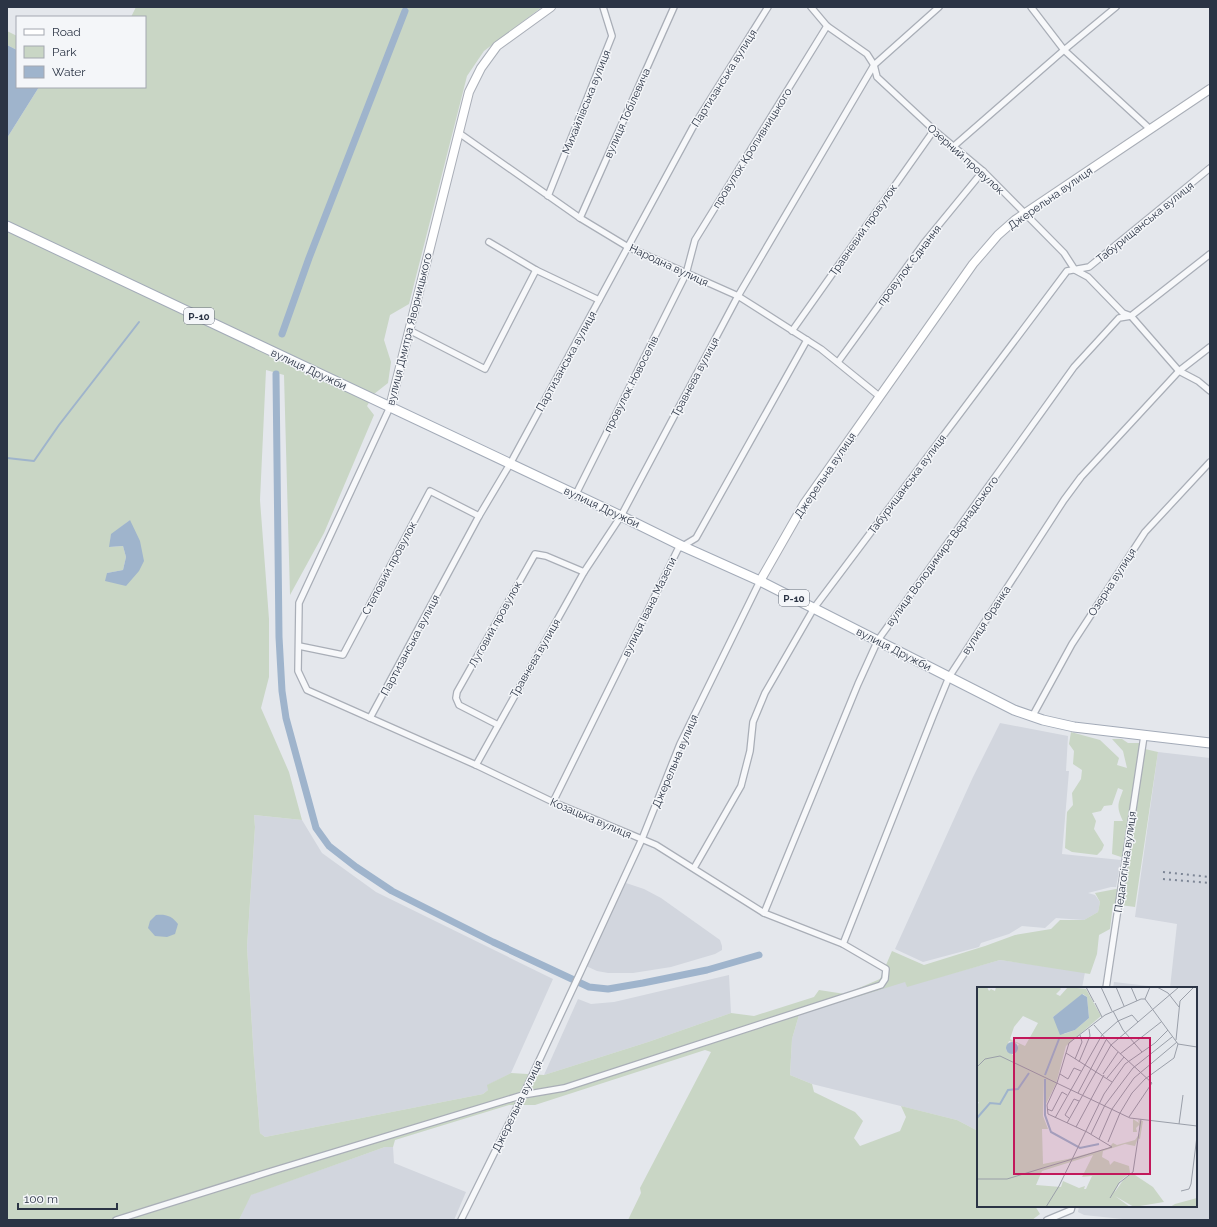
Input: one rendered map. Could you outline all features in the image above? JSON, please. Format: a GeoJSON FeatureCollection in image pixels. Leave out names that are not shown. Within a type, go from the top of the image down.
{"type":"FeatureCollection","features":[{"type":"Feature","properties":{"kind":"main road","name":"вулиця Дружби"},"geometry":{"type":"LineString","coordinates":[[7,226],[576,494],[682,546],[760,581],[1014,710],[1032,717],[1074,727],[1210,743]]}},
{"type":"Feature","properties":{"kind":"street","name":"вулиця Дмитра Яворницького"},"geometry":{"type":"LineString","coordinates":[[298,671],[299,603],[390,407],[469,92],[481,68],[497,46],[551,7]]}},
{"type":"Feature","properties":{"kind":"street","name":"Михайлівська вулиця"},"geometry":{"type":"LineString","coordinates":[[548,196],[612,36],[603,7]]}},
{"type":"Feature","properties":{"kind":"street","name":"вулиця Тобілевича"},"geometry":{"type":"LineString","coordinates":[[580,218],[674,7]]}},
{"type":"Feature","properties":{"kind":"street","name":"Партизанська вулиця"},"geometry":{"type":"LineString","coordinates":[[370,718],[479,516],[510,464],[693,127],[768,7]]}},
{"type":"Feature","properties":{"kind":"street","name":"Озерний провулок"},"geometry":{"type":"LineString","coordinates":[[811,7],[828,26],[867,54],[874,65],[877,77],[934,130],[983,172],[1064,253],[1075,270],[1088,277],[1123,313],[1131,316],[1178,371],[1198,381],[1210,391]]}},
{"type":"Feature","properties":{"kind":"street","name":"Травнева вулиця"},"geometry":{"type":"LineString","coordinates":[[476,765],[584,572],[621,516],[738,296],[874,65],[939,7]]}},
{"type":"Feature","properties":{"kind":"street"},"geometry":{"type":"LineString","coordinates":[[1031,7],[1064,50],[1150,129]]}},
{"type":"Feature","properties":{"kind":"street"},"geometry":{"type":"LineString","coordinates":[[954,146],[1064,50],[1116,7]]}},
{"type":"Feature","properties":{"kind":"street","name":"провулок Кропивницького"},"geometry":{"type":"LineString","coordinates":[[686,274],[695,240],[828,26]]}},
{"type":"Feature","properties":{"kind":"street","name":"Джерельна вулиця"},"geometry":{"type":"LineString","coordinates":[[461,1220],[523,1095],[642,839],[680,744],[760,581],[804,504],[973,264],[998,235],[1015,220],[1210,89]]}},
{"type":"Feature","properties":{"kind":"street","name":"Травневий провулок"},"geometry":{"type":"LineString","coordinates":[[792,331],[934,130]]}},
{"type":"Feature","properties":{"kind":"street","name":"Народна вулиця"},"geometry":{"type":"LineString","coordinates":[[458,133],[580,218],[628,247],[738,296],[807,340],[838,362],[879,396]]}},
{"type":"Feature","properties":{"kind":"street","name":"Табурищанська вулиця"},"geometry":{"type":"LineString","coordinates":[[694,868],[742,786],[750,751],[753,722],[765,693],[814,608],[1067,271],[1089,267],[1210,168]]}},
{"type":"Feature","properties":{"kind":"street","name":"провулок Єднання"},"geometry":{"type":"LineString","coordinates":[[838,362],[924,243],[983,172]]}},
{"type":"Feature","properties":{"kind":"street"},"geometry":{"type":"LineString","coordinates":[[489,242],[536,270],[599,300]]}},
{"type":"Feature","properties":{"kind":"street","name":"вулиця Володимира Вернадського"},"geometry":{"type":"LineString","coordinates":[[764,913],[858,684],[878,640],[1074,367],[1118,318],[1131,316],[1210,254]]}},
{"type":"Feature","properties":{"kind":"street"},"geometry":{"type":"LineString","coordinates":[[409,330],[484,369],[536,270]]}},
{"type":"Feature","properties":{"kind":"street","name":"провулок Новоселів"},"geometry":{"type":"LineString","coordinates":[[576,494],[686,274]]}},
{"type":"Feature","properties":{"kind":"street","name":"вулиця Івана Мазепи"},"geometry":{"type":"LineString","coordinates":[[553,802],[678,549],[696,538],[807,340]]}},
{"type":"Feature","properties":{"kind":"street","name":"вулиця Франка"},"geometry":{"type":"LineString","coordinates":[[843,944],[933,716],[950,677],[1064,500],[1081,477],[1178,371],[1210,347]]}},
{"type":"Feature","properties":{"kind":"street","name":"Озерна вулиця"},"geometry":{"type":"LineString","coordinates":[[1032,717],[1072,644],[1145,532],[1210,462]]}},
{"type":"Feature","properties":{"kind":"street","name":"Степовий провулок"},"geometry":{"type":"LineString","coordinates":[[299,646],[343,655],[430,491],[479,516]]}},
{"type":"Feature","properties":{"kind":"street","name":"Луговий провулок"},"geometry":{"type":"LineString","coordinates":[[498,725],[459,705],[456,698],[457,692],[535,554],[546,556],[584,572]]}},
{"type":"Feature","properties":{"kind":"street","name":"Козацька вулиця"},"geometry":{"type":"LineString","coordinates":[[298,671],[307,690],[476,765],[553,802],[656,845],[764,913],[843,944],[886,969],[885,979],[881,985],[564,1088],[523,1095]]}},
{"type":"Feature","properties":{"kind":"street","name":"Педагогічна вулиця"},"geometry":{"type":"LineString","coordinates":[[1106,987],[1144,736]]}},
{"type":"Feature","properties":{"kind":"street"},"geometry":{"type":"LineString","coordinates":[[116,1220],[523,1095]]}},
{"type":"Feature","properties":{"kind":"street"},"geometry":{"type":"LineString","coordinates":[[1047,1220],[1071,1210],[1072,1207]]}},
{"type":"Feature","properties":{"kind":"shaded area"},"geometry":{"type":"Polygon","coordinates":[[[1000,723],[1068,736],[1066,771],[1069,771],[1062,854],[1121,860],[1116,887],[1088,893],[1095,895],[1100,902],[1098,912],[1084,920],[1056,918],[1045,928],[1022,926],[1009,934],[981,943],[979,947],[923,962],[895,949],[973,777],[1000,723]]]}},
{"type":"Feature","properties":{"kind":"shaded area"},"geometry":{"type":"Polygon","coordinates":[[[1158,752],[1210,758],[1210,1220],[1132,1220],[1084,1215],[1078,1212],[1079,1207],[1197,1207],[1197,987],[1170,987],[1177,924],[1135,917],[1158,752]]]}},
{"type":"Feature","properties":{"kind":"shaded area"},"geometry":{"type":"Polygon","coordinates":[[[254,815],[302,820],[322,853],[376,892],[553,979],[511,1073],[488,1085],[488,1090],[483,1094],[265,1137],[260,1133],[247,947],[255,827],[254,815]]]}},
{"type":"Feature","properties":{"kind":"shaded area"},"geometry":{"type":"Polygon","coordinates":[[[626,883],[644,889],[661,898],[720,940],[722,950],[715,954],[671,967],[633,973],[608,973],[597,971],[586,966],[626,883]]]}},
{"type":"Feature","properties":{"kind":"shaded area"},"geometry":{"type":"Polygon","coordinates":[[[1000,960],[1085,972],[1082,987],[977,987],[977,1130],[957,1120],[812,1084],[790,1075],[792,1039],[799,1015],[905,981],[907,986],[1000,960]]]}},
{"type":"Feature","properties":{"kind":"shaded area"},"geometry":{"type":"Polygon","coordinates":[[[729,975],[731,1013],[648,1042],[544,1075],[578,999],[591,1004],[614,1002],[729,975]]]}},
{"type":"Feature","properties":{"kind":"shaded area"},"geometry":{"type":"Polygon","coordinates":[[[1114,982],[1157,987],[1113,987],[1114,982]]]}},
{"type":"Feature","properties":{"kind":"shaded area"},"geometry":{"type":"Polygon","coordinates":[[[385,1147],[393,1147],[394,1163],[466,1192],[454,1220],[239,1220],[250,1195],[385,1147]]]}},
{"type":"Feature","properties":{"kind":"green space"},"geometry":{"type":"Polygon","coordinates":[[[136,7],[542,7],[484,51],[467,76],[409,304],[390,315],[384,340],[391,362],[388,383],[374,394],[367,406],[374,415],[324,533],[290,595],[284,375],[266,370],[260,500],[269,619],[269,677],[261,708],[289,772],[302,820],[254,815],[255,827],[247,947],[260,1133],[265,1137],[483,1094],[488,1090],[487,1085],[511,1073],[544,1075],[648,1042],[731,1013],[754,1016],[814,997],[819,990],[845,994],[880,979],[892,951],[924,965],[1015,935],[1051,929],[1060,920],[1084,920],[1098,912],[1100,902],[1095,893],[1125,886],[1145,749],[1158,752],[1135,907],[1113,904],[1110,929],[1099,935],[1097,954],[1090,974],[1000,960],[907,987],[905,982],[799,1015],[792,1039],[790,1075],[812,1084],[814,1092],[855,1112],[863,1121],[854,1138],[860,1146],[900,1131],[906,1117],[901,1106],[957,1120],[977,1130],[977,1207],[1036,1207],[1040,1214],[1032,1220],[628,1220],[641,1193],[640,1188],[711,1052],[705,1050],[535,1105],[509,1105],[395,1140],[393,1147],[385,1147],[251,1195],[239,1220],[7,1220],[7,138],[38,88],[146,88],[146,16],[132,16],[136,7]],[[130,520],[111,535],[110,547],[123,546],[126,557],[123,570],[107,573],[126,586],[130,520]]]}},
{"type":"Feature","properties":{"kind":"green space"},"geometry":{"type":"Polygon","coordinates":[[[7,31],[16,36],[16,50],[7,45],[7,31]]]}},
{"type":"Feature","properties":{"kind":"green space"},"geometry":{"type":"Polygon","coordinates":[[[1071,732],[1100,740],[1119,758],[1117,765],[1127,768],[1123,751],[1112,739],[1122,739],[1128,743],[1139,743],[1140,748],[1124,858],[1112,854],[1114,821],[1123,821],[1118,806],[1123,790],[1118,788],[1112,805],[1104,806],[1101,811],[1092,813],[1096,821],[1094,829],[1104,845],[1102,850],[1097,855],[1072,852],[1065,848],[1067,812],[1073,805],[1072,793],[1081,779],[1082,770],[1073,764],[1074,751],[1069,744],[1071,732]]]}},
{"type":"Feature","properties":{"kind":"water"},"geometry":{"type":"Polygon","coordinates":[[[7,45],[16,50],[16,88],[38,88],[7,138],[7,45]]]}},
{"type":"Feature","properties":{"kind":"water"},"geometry":{"type":"Polygon","coordinates":[[[130,520],[140,541],[144,561],[139,571],[126,586],[105,581],[107,573],[123,570],[126,557],[123,546],[109,547],[111,534],[130,520]]]}},
{"type":"Feature","properties":{"kind":"water"},"geometry":{"type":"Polygon","coordinates":[[[156,915],[168,916],[176,921],[178,924],[175,934],[167,937],[155,936],[148,928],[150,921],[156,915]]]}},
{"type":"Feature","properties":{"kind":"waterway"},"geometry":{"type":"LineString","coordinates":[[282,334],[309,258],[405,11]]}},
{"type":"Feature","properties":{"kind":"waterway"},"geometry":{"type":"LineString","coordinates":[[7,458],[34,461],[59,425],[139,322]]}},
{"type":"Feature","properties":{"kind":"waterway"},"geometry":{"type":"LineString","coordinates":[[276,374],[279,637],[282,691],[286,718],[316,828],[329,846],[356,867],[392,891],[493,942],[589,987],[608,989],[643,983],[707,970],[759,955]]}},
{"type":"Feature","properties":{"kind":"railway"},"geometry":{"type":"LineString","coordinates":[[1163,872],[1210,877]]}},
{"type":"Feature","properties":{"kind":"railway"},"geometry":{"type":"LineString","coordinates":[[1163,879],[1210,883]]}}]}
